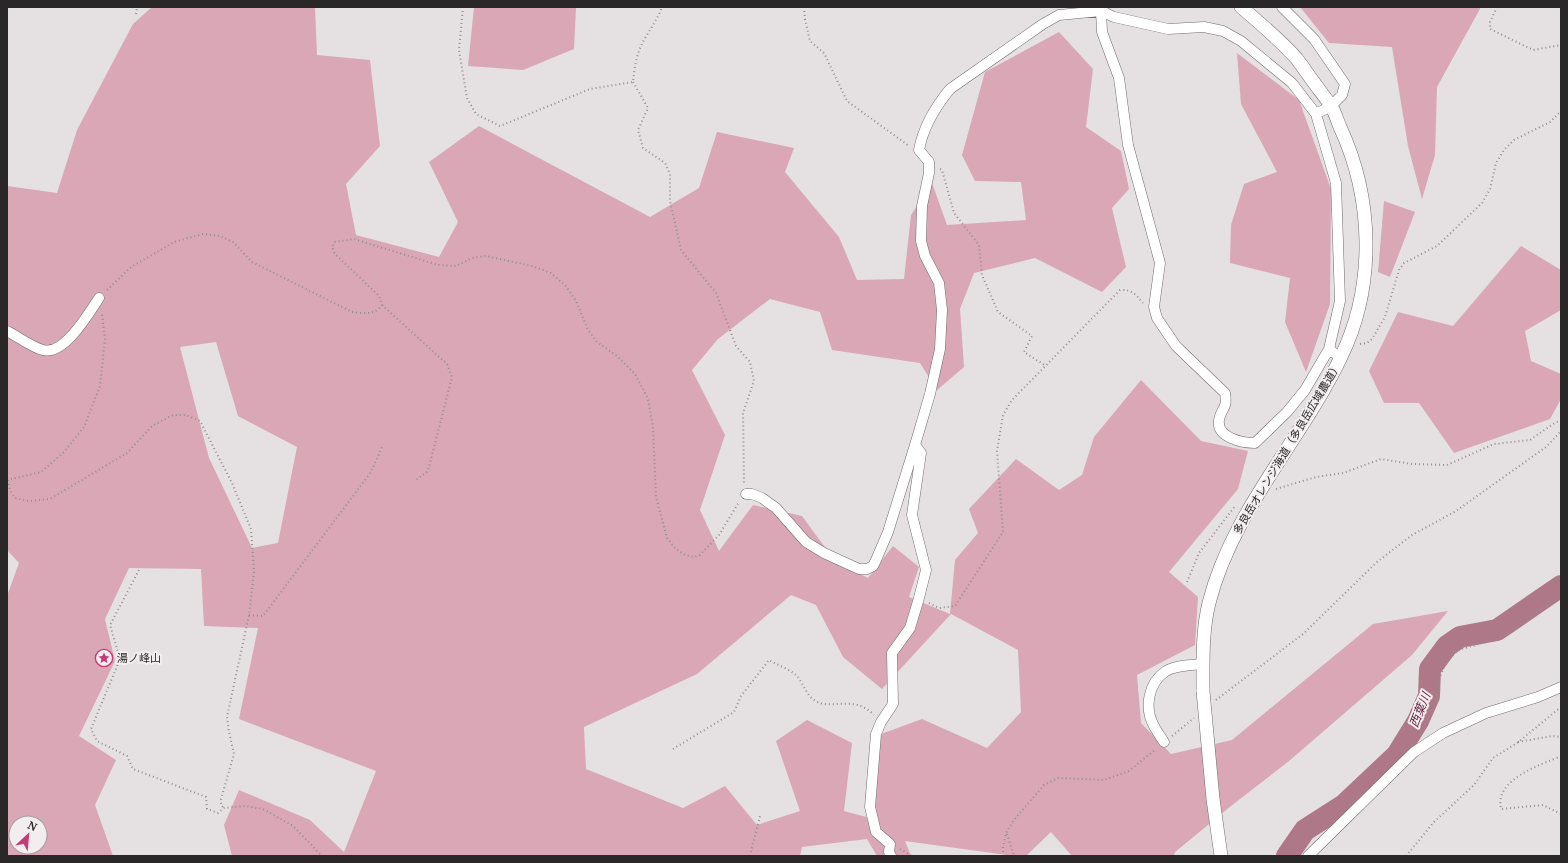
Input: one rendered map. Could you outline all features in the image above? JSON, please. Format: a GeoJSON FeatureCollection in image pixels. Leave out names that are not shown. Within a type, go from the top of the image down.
{"type":"FeatureCollection","features":[{"type":"Feature","properties":{"kind":"street","name":"多良岳オレンジ海道（多良岳広域農道）"},"geometry":{"type":"LineString","coordinates":[[1221,856],[1213,799],[1203,691],[1204,634],[1209,603],[1232,541],[1256,497],[1322,392],[1341,358],[1357,315],[1365,275],[1366,230],[1362,198],[1351,149],[1331,106],[1297,60],[1261,24],[1241,7]]}},
{"type":"Feature","properties":{"kind":"street"},"geometry":{"type":"LineString","coordinates":[[1282,7],[1314,40],[1345,84],[1342,95],[1331,106],[1316,114]]}},
{"type":"Feature","properties":{"kind":"street"},"geometry":{"type":"LineString","coordinates":[[746,494],[752,494],[762,498],[776,508],[806,542],[824,553],[859,569],[868,569],[873,566],[888,532],[915,445],[930,394],[940,349],[942,310],[939,284],[925,256],[921,241],[922,206],[929,173],[929,162],[919,150],[921,138],[941,99],[950,89],[1043,24],[1059,15],[1102,9],[1114,17],[1168,28],[1204,27],[1223,31],[1241,41],[1292,83],[1316,114],[1336,183],[1340,301],[1329,349],[1305,390],[1287,412],[1255,443],[1241,442],[1225,435],[1219,427],[1219,420],[1227,404],[1225,393],[1176,346],[1157,318],[1154,307],[1160,263],[1128,145],[1119,78],[1102,32],[1102,9]]}},
{"type":"Feature","properties":{"kind":"street"},"geometry":{"type":"LineString","coordinates":[[7,331],[44,351],[58,348],[70,338],[99,298]]}},
{"type":"Feature","properties":{"kind":"street"},"geometry":{"type":"LineString","coordinates":[[1329,349],[1341,358]]}},
{"type":"Feature","properties":{"kind":"street"},"geometry":{"type":"LineString","coordinates":[[891,856],[889,852],[890,844],[876,832],[870,806],[876,734],[881,722],[893,704],[892,653],[910,628],[926,570],[912,515],[920,454],[915,445]]}},
{"type":"Feature","properties":{"kind":"street"},"geometry":{"type":"LineString","coordinates":[[1164,742],[1154,726],[1149,711],[1148,701],[1154,685],[1167,671],[1177,667],[1203,664]]}},
{"type":"Feature","properties":{"kind":"street"},"geometry":{"type":"LineString","coordinates":[[1308,856],[1414,752],[1443,733],[1486,713],[1538,697],[1561,687]]}},
{"type":"Feature","properties":{"kind":"path"},"geometry":{"type":"LineString","coordinates":[[136,14],[137,7]]}},
{"type":"Feature","properties":{"kind":"path"},"geometry":{"type":"LineString","coordinates":[[463,7],[459,50],[467,98],[476,114],[500,126],[590,89],[633,82]]}},
{"type":"Feature","properties":{"kind":"path"},"geometry":{"type":"LineString","coordinates":[[416,480],[428,471],[452,377],[447,364],[382,305],[379,296],[335,254],[332,247],[335,242],[354,239],[438,265],[456,266],[472,258],[486,256],[532,266],[550,274],[566,286],[576,301],[592,336],[597,342],[618,356],[635,374],[648,399],[653,427],[656,497],[667,538],[676,549],[685,555],[694,557],[700,555],[719,535],[741,499],[746,494],[744,479],[743,413],[754,381],[750,362],[736,346],[716,293],[681,250],[670,201],[670,174],[666,163],[643,148],[638,130],[648,108],[633,82],[638,55],[662,7]]}},
{"type":"Feature","properties":{"kind":"path"},"geometry":{"type":"LineString","coordinates":[[804,7],[804,19],[810,41],[824,53],[847,101],[909,146],[919,150]]}},
{"type":"Feature","properties":{"kind":"path"},"geometry":{"type":"LineString","coordinates":[[1497,7],[1490,22],[1490,29],[1533,50],[1561,45]]}},
{"type":"Feature","properties":{"kind":"path"},"geometry":{"type":"LineString","coordinates":[[1348,342],[1362,345],[1368,343],[1372,339],[1385,318],[1399,270],[1404,263],[1437,246],[1482,203],[1490,189],[1496,163],[1504,150],[1514,140],[1550,122],[1561,111]]}},
{"type":"Feature","properties":{"kind":"path"},"geometry":{"type":"LineString","coordinates":[[929,162],[942,170],[954,213],[980,245],[982,275],[998,312],[1032,336],[1024,352],[1046,366]]}},
{"type":"Feature","properties":{"kind":"path"},"geometry":{"type":"LineString","coordinates":[[224,808],[221,805],[221,799],[234,754],[227,717],[249,615],[254,572],[251,529],[232,483],[200,421],[186,415],[173,415],[152,426],[127,453],[50,499],[30,501],[15,498],[10,490],[8,480],[41,472],[64,452],[84,427],[100,386],[105,339],[99,298],[131,267],[174,242],[203,234],[220,236],[233,242],[252,262],[352,312],[368,314],[377,311],[382,305]]}},
{"type":"Feature","properties":{"kind":"path"},"geometry":{"type":"LineString","coordinates":[[919,598],[939,608],[955,606],[1003,532],[997,451],[1003,415],[1012,400],[1120,290],[1128,289],[1134,292],[1145,304],[1154,307]]}},
{"type":"Feature","properties":{"kind":"path"},"geometry":{"type":"LineString","coordinates":[[1187,582],[1199,553],[1239,501],[1256,497],[1271,490],[1316,477],[1343,473],[1381,459],[1412,464],[1447,465],[1494,444],[1530,440],[1556,422],[1561,421]]}},
{"type":"Feature","properties":{"kind":"path"},"geometry":{"type":"LineString","coordinates":[[1216,700],[1303,634],[1377,562],[1412,535],[1462,507],[1546,447],[1561,431]]}},
{"type":"Feature","properties":{"kind":"path"},"geometry":{"type":"LineString","coordinates":[[249,615],[263,616],[371,472],[382,445]]}},
{"type":"Feature","properties":{"kind":"path"},"geometry":{"type":"LineString","coordinates":[[139,570],[110,625],[120,659],[91,729],[97,741],[127,756],[132,769],[206,797],[207,809],[218,813],[224,808],[245,806],[263,809],[293,826],[322,856]]}},
{"type":"Feature","properties":{"kind":"path"},"geometry":{"type":"LineString","coordinates":[[1414,752],[1415,744],[1437,702],[1438,682],[1446,662],[1458,650],[1500,638],[1561,594]]}},
{"type":"Feature","properties":{"kind":"path"},"geometry":{"type":"LineString","coordinates":[[673,749],[734,712],[741,696],[769,660],[796,675],[813,700],[824,704],[852,703],[868,709],[881,722]]}},
{"type":"Feature","properties":{"kind":"path"},"geometry":{"type":"LineString","coordinates":[[1406,856],[1434,822],[1474,785],[1494,758],[1517,743],[1561,708]]}},
{"type":"Feature","properties":{"kind":"path"},"geometry":{"type":"LineString","coordinates":[[1003,856],[1006,833],[1014,820],[1044,784],[1058,778],[1104,780],[1129,771],[1199,714]]}},
{"type":"Feature","properties":{"kind":"path"},"geometry":{"type":"LineString","coordinates":[[1517,743],[1552,736],[1561,737]]}},
{"type":"Feature","properties":{"kind":"path"},"geometry":{"type":"LineString","coordinates":[[1561,756],[1520,774],[1506,787],[1500,802],[1501,809],[1543,805],[1561,814]]}},
{"type":"Feature","properties":{"kind":"path"},"geometry":{"type":"LineString","coordinates":[[750,856],[760,816]]}},
{"type":"Feature","properties":{"kind":"path"},"geometry":{"type":"LineString","coordinates":[[1006,833],[1014,856]]}},
{"type":"Feature","properties":{"kind":"shaded area"},"geometry":{"type":"Polygon","coordinates":[[[152,7],[315,7],[317,55],[370,60],[380,146],[346,184],[356,235],[439,257],[458,222],[429,162],[479,126],[650,217],[699,188],[717,132],[794,148],[785,172],[839,237],[857,280],[904,279],[911,215],[932,183],[947,225],[1026,220],[1021,182],[975,181],[962,155],[985,72],[1059,32],[1093,69],[1086,127],[1121,151],[1129,189],[1112,208],[1126,267],[1102,292],[1035,258],[974,273],[960,309],[964,367],[937,390],[920,363],[832,350],[820,312],[770,299],[718,339],[692,370],[725,435],[700,510],[719,551],[753,505],[802,516],[835,561],[868,578],[893,546],[919,567],[909,597],[950,614],[955,560],[978,533],[969,509],[1016,459],[1059,490],[1082,475],[1094,437],[1141,380],[1201,441],[1248,451],[1238,489],[1169,572],[1198,597],[1195,645],[1137,675],[1141,723],[1171,754],[1232,740],[1373,624],[1448,611],[1412,655],[1289,761],[1175,852],[1174,856],[1072,856],[1051,832],[1026,856],[1014,856],[905,841],[911,856],[877,856],[867,839],[802,847],[800,856],[232,856],[224,825],[239,790],[310,820],[344,852],[376,771],[239,719],[258,628],[204,626],[201,569],[129,568],[105,619],[115,661],[79,736],[116,760],[95,805],[113,856],[7,856],[7,596],[19,563],[7,550],[7,186],[57,193],[77,130],[133,24],[152,7]],[[216,342],[180,347],[209,458],[252,548],[278,543],[297,447],[238,416],[216,342]],[[791,595],[697,674],[584,727],[586,769],[683,808],[725,786],[757,825],[800,811],[776,741],[807,720],[852,743],[844,811],[870,818],[881,734],[922,719],[987,748],[1021,712],[1018,650],[951,614],[882,689],[843,657],[816,605],[791,595]]]}},
{"type":"Feature","properties":{"kind":"shaded area"},"geometry":{"type":"Polygon","coordinates":[[[474,7],[576,7],[574,49],[523,70],[468,66],[474,7]]]}},
{"type":"Feature","properties":{"kind":"shaded area"},"geometry":{"type":"Polygon","coordinates":[[[1300,7],[1481,7],[1437,87],[1435,155],[1422,199],[1408,146],[1392,47],[1329,43],[1300,7]]]}},
{"type":"Feature","properties":{"kind":"shaded area"},"geometry":{"type":"Polygon","coordinates":[[[1237,53],[1299,100],[1331,189],[1330,304],[1306,372],[1285,322],[1290,278],[1230,263],[1231,225],[1244,184],[1277,172],[1241,104],[1237,53]]]}},
{"type":"Feature","properties":{"kind":"shaded area"},"geometry":{"type":"Polygon","coordinates":[[[1384,201],[1415,212],[1390,277],[1378,272],[1384,201]]]}},
{"type":"Feature","properties":{"kind":"shaded area"},"geometry":{"type":"Polygon","coordinates":[[[1521,246],[1561,270],[1561,310],[1525,331],[1531,361],[1561,374],[1561,399],[1550,419],[1454,453],[1419,403],[1384,403],[1369,371],[1398,312],[1453,326],[1521,246]]]}},
{"type":"Feature","properties":{"kind":"waterway","name":"西葉川"},"geometry":{"type":"LineString","coordinates":[[1287,856],[1305,830],[1344,805],[1397,755],[1418,721],[1429,696],[1430,669],[1447,646],[1460,637],[1497,630],[1561,586]]}},
{"type":"Feature","properties":{"kind":"place","name":"湯ノ峰山"},"geometry":{"type":"Point","coordinates":[104,658]}}]}
